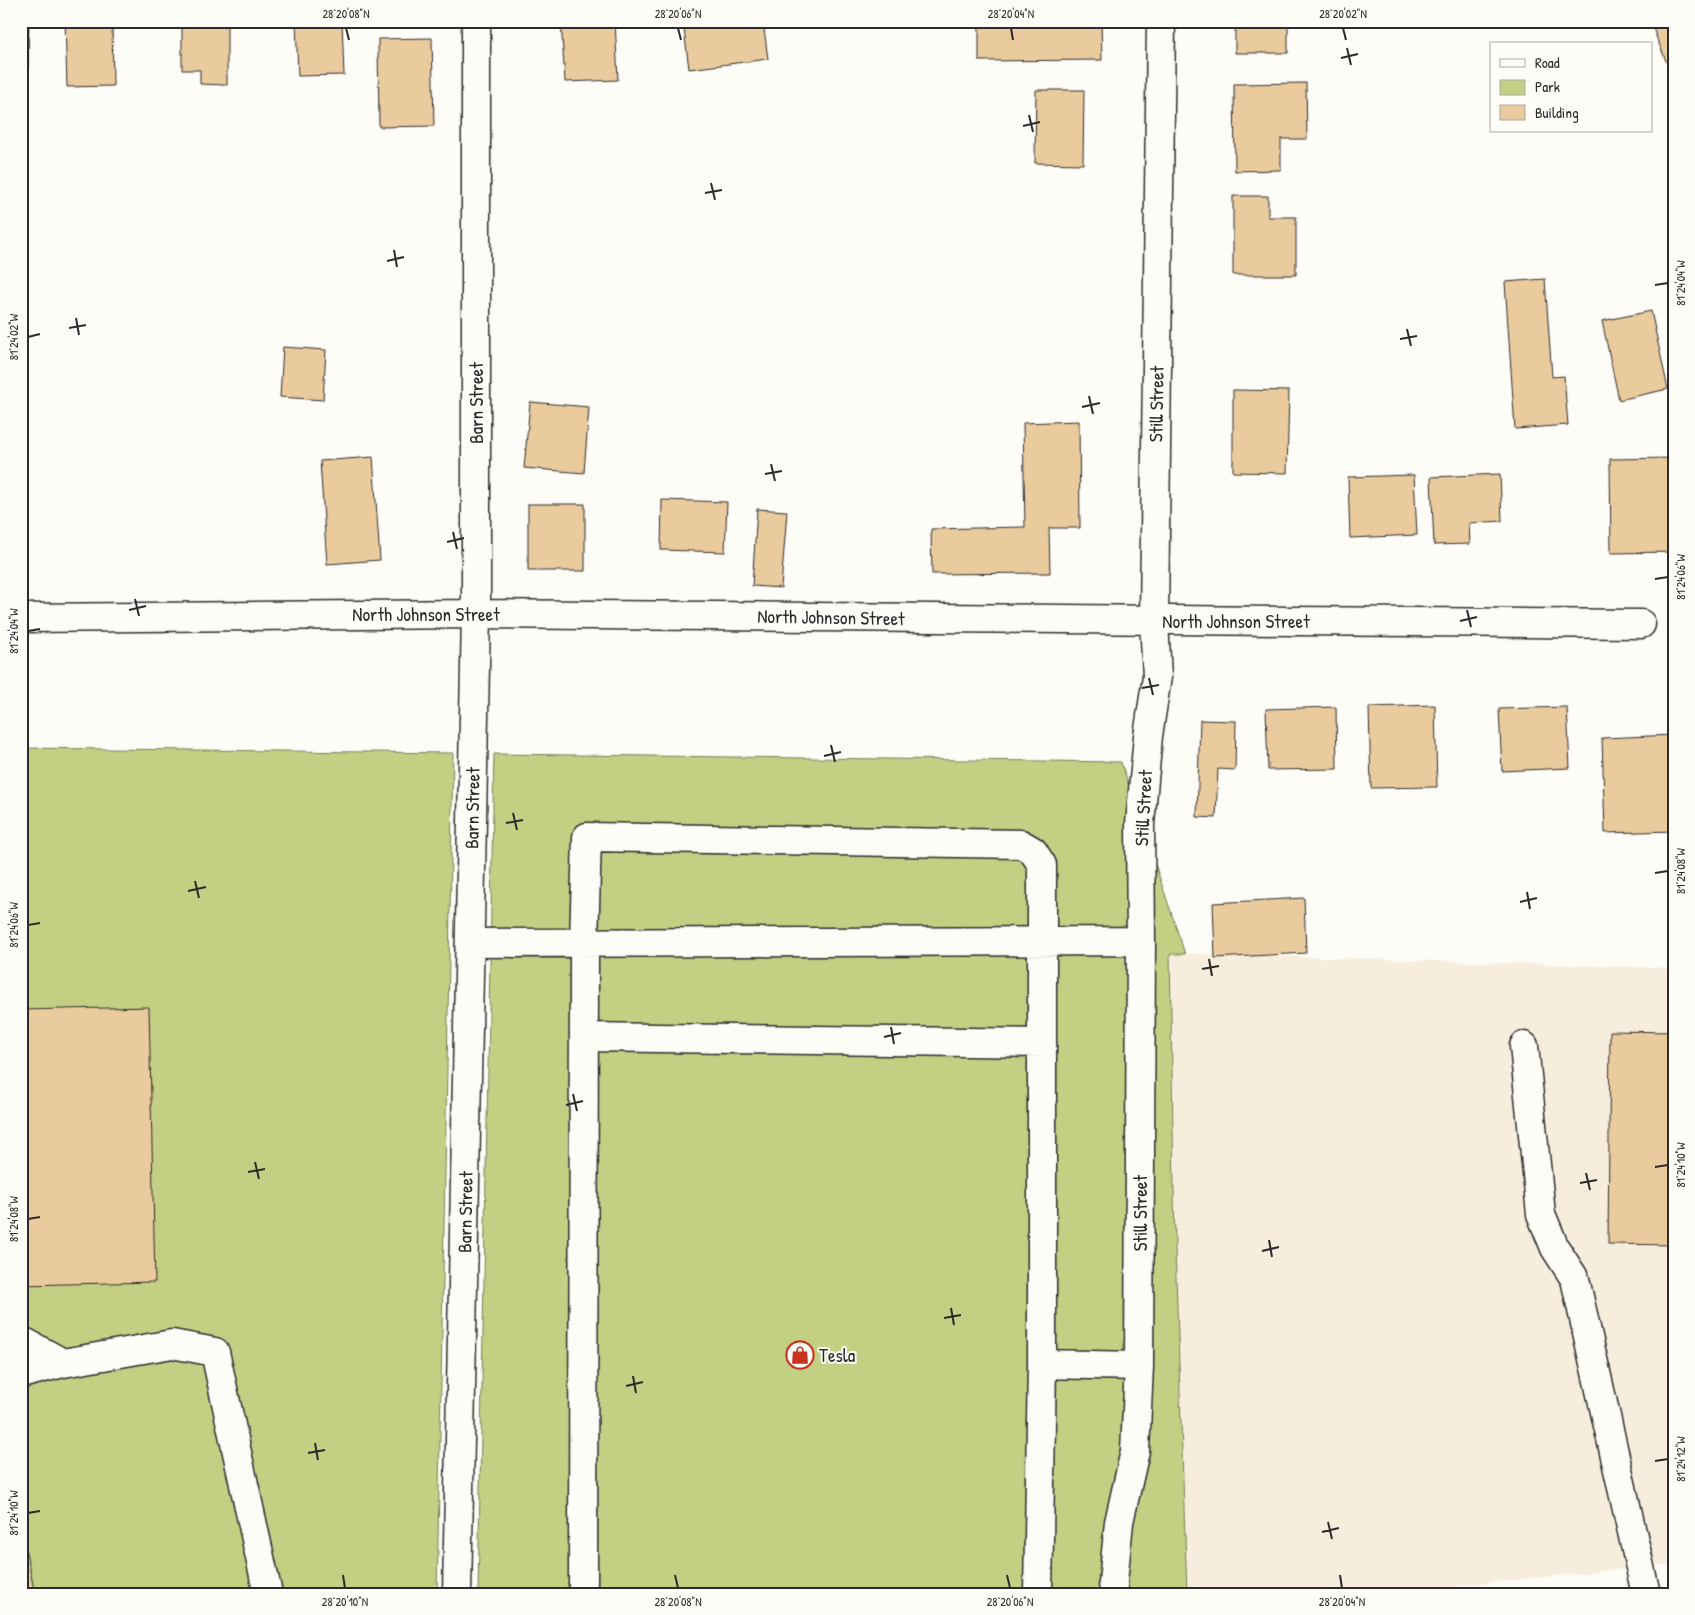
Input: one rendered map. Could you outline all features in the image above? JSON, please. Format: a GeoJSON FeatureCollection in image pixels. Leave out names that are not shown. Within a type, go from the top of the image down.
{"type":"FeatureCollection","features":[{"type":"Feature","properties":{"kind":"street","name":"Barn Street"},"geometry":{"type":"LineString","coordinates":[[457,1594],[476,614],[476,21]]}},
{"type":"Feature","properties":{"kind":"street","name":"Still Street"},"geometry":{"type":"LineString","coordinates":[[1114,1594],[1113,1582],[1119,1522],[1135,1451],[1139,1366],[1140,824],[1148,736],[1157,677],[1154,621],[1161,21]]}},
{"type":"Feature","properties":{"kind":"street","name":"North Johnson Street"},"geometry":{"type":"LineString","coordinates":[[21,618],[476,614],[1642,624]]}},
{"type":"Feature","properties":{"kind":"street"},"geometry":{"type":"LineString","coordinates":[[582,1594],[584,943],[587,837],[1021,844],[1034,851],[1042,865],[1043,941],[1042,1364],[1038,1594]]}},
{"type":"Feature","properties":{"kind":"street"},"geometry":{"type":"LineString","coordinates":[[470,943],[1141,941]]}},
{"type":"Feature","properties":{"kind":"street"},"geometry":{"type":"LineString","coordinates":[[584,1037],[1042,1043]]}},
{"type":"Feature","properties":{"kind":"street"},"geometry":{"type":"LineString","coordinates":[[1524,1046],[1541,1214],[1555,1248],[1575,1279],[1646,1594]]}},
{"type":"Feature","properties":{"kind":"street"},"geometry":{"type":"LineString","coordinates":[[21,1340],[63,1363]]}},
{"type":"Feature","properties":{"kind":"street"},"geometry":{"type":"LineString","coordinates":[[21,1374],[63,1363],[172,1344],[215,1352],[268,1594]]}},
{"type":"Feature","properties":{"kind":"street"},"geometry":{"type":"LineString","coordinates":[[1042,1364],[1139,1366]]}},
{"type":"Feature","properties":{"kind":"shaded area"},"geometry":{"type":"Polygon","coordinates":[[[1170,953],[1674,968],[1674,1564],[1466,1585],[1424,1594],[1187,1594],[1175,1248],[1170,953]]]}},
{"type":"Feature","properties":{"kind":"green space"},"geometry":{"type":"Polygon","coordinates":[[[21,748],[453,753],[437,1594],[21,1594],[21,748]]]}},
{"type":"Feature","properties":{"kind":"green space"},"geometry":{"type":"Polygon","coordinates":[[[494,754],[1121,762],[1185,954],[1170,954],[1175,1248],[1187,1594],[478,1594],[494,754]]]}},
{"type":"Feature","properties":{"kind":"building"},"geometry":{"type":"Polygon","coordinates":[[[21,21],[29,21],[28,73],[21,73],[21,21]]]}},
{"type":"Feature","properties":{"kind":"building"},"geometry":{"type":"Polygon","coordinates":[[[65,21],[112,21],[113,86],[67,87],[65,21]]]}},
{"type":"Feature","properties":{"kind":"building"},"geometry":{"type":"Polygon","coordinates":[[[182,21],[227,21],[227,85],[200,84],[200,70],[182,70],[182,21]]]}},
{"type":"Feature","properties":{"kind":"building"},"geometry":{"type":"Polygon","coordinates":[[[296,21],[342,21],[344,75],[298,76],[296,21]]]}},
{"type":"Feature","properties":{"kind":"building"},"geometry":{"type":"Polygon","coordinates":[[[561,21],[615,21],[618,80],[565,82],[561,21]]]}},
{"type":"Feature","properties":{"kind":"building"},"geometry":{"type":"Polygon","coordinates":[[[683,21],[763,21],[768,59],[689,69],[683,21]]]}},
{"type":"Feature","properties":{"kind":"building"},"geometry":{"type":"Polygon","coordinates":[[[979,21],[1101,21],[1102,60],[979,61],[979,21]]]}},
{"type":"Feature","properties":{"kind":"building"},"geometry":{"type":"Polygon","coordinates":[[[1235,21],[1288,21],[1288,53],[1235,53],[1235,21]]]}},
{"type":"Feature","properties":{"kind":"building"},"geometry":{"type":"Polygon","coordinates":[[[1650,21],[1674,21],[1674,81],[1650,21]]]}},
{"type":"Feature","properties":{"kind":"building"},"geometry":{"type":"Polygon","coordinates":[[[432,38],[434,126],[379,127],[378,39],[432,38]]]}},
{"type":"Feature","properties":{"kind":"building"},"geometry":{"type":"Polygon","coordinates":[[[1306,83],[1307,139],[1281,139],[1281,170],[1235,171],[1234,84],[1306,83]]]}},
{"type":"Feature","properties":{"kind":"building"},"geometry":{"type":"Polygon","coordinates":[[[1036,90],[1084,90],[1083,164],[1035,163],[1036,90]]]}},
{"type":"Feature","properties":{"kind":"building"},"geometry":{"type":"Polygon","coordinates":[[[1233,196],[1268,196],[1268,217],[1296,217],[1296,275],[1233,275],[1233,196]]]}},
{"type":"Feature","properties":{"kind":"building"},"geometry":{"type":"Polygon","coordinates":[[[1545,279],[1552,377],[1564,376],[1568,425],[1515,429],[1505,282],[1545,279]]]}},
{"type":"Feature","properties":{"kind":"building"},"geometry":{"type":"Polygon","coordinates":[[[1651,311],[1668,389],[1619,400],[1602,321],[1651,311]]]}},
{"type":"Feature","properties":{"kind":"building"},"geometry":{"type":"Polygon","coordinates":[[[283,347],[326,350],[323,400],[280,397],[283,347]]]}},
{"type":"Feature","properties":{"kind":"building"},"geometry":{"type":"Polygon","coordinates":[[[1233,390],[1289,391],[1287,473],[1233,472],[1233,390]]]}},
{"type":"Feature","properties":{"kind":"building"},"geometry":{"type":"Polygon","coordinates":[[[530,402],[589,407],[584,473],[524,468],[530,402]]]}},
{"type":"Feature","properties":{"kind":"building"},"geometry":{"type":"Polygon","coordinates":[[[1079,421],[1080,528],[1049,528],[1050,573],[932,574],[931,529],[1025,527],[1023,423],[1079,421]]]}},
{"type":"Feature","properties":{"kind":"building"},"geometry":{"type":"Polygon","coordinates":[[[373,457],[380,560],[327,564],[320,461],[373,457]]]}},
{"type":"Feature","properties":{"kind":"building"},"geometry":{"type":"Polygon","coordinates":[[[1674,458],[1674,552],[1611,553],[1610,459],[1674,458]]]}},
{"type":"Feature","properties":{"kind":"building"},"geometry":{"type":"Polygon","coordinates":[[[1500,474],[1502,521],[1469,523],[1470,544],[1434,545],[1431,477],[1500,474]]]}},
{"type":"Feature","properties":{"kind":"building"},"geometry":{"type":"Polygon","coordinates":[[[1414,475],[1417,535],[1350,538],[1348,477],[1414,475]]]}},
{"type":"Feature","properties":{"kind":"building"},"geometry":{"type":"Polygon","coordinates":[[[662,500],[727,502],[725,552],[661,550],[662,500]]]}},
{"type":"Feature","properties":{"kind":"building"},"geometry":{"type":"Polygon","coordinates":[[[528,504],[585,504],[585,571],[528,571],[528,504]]]}},
{"type":"Feature","properties":{"kind":"building"},"geometry":{"type":"Polygon","coordinates":[[[757,509],[787,511],[781,588],[752,586],[757,509]]]}},
{"type":"Feature","properties":{"kind":"building"},"geometry":{"type":"Polygon","coordinates":[[[1435,705],[1437,787],[1371,788],[1369,707],[1435,705]]]}},
{"type":"Feature","properties":{"kind":"building"},"geometry":{"type":"Polygon","coordinates":[[[1336,707],[1337,769],[1268,770],[1266,709],[1336,707]]]}},
{"type":"Feature","properties":{"kind":"building"},"geometry":{"type":"Polygon","coordinates":[[[1567,707],[1570,768],[1502,771],[1499,709],[1567,707]]]}},
{"type":"Feature","properties":{"kind":"building"},"geometry":{"type":"Polygon","coordinates":[[[1200,720],[1236,721],[1235,770],[1218,769],[1216,818],[1197,817],[1200,720]]]}},
{"type":"Feature","properties":{"kind":"building"},"geometry":{"type":"Polygon","coordinates":[[[1674,735],[1674,831],[1605,833],[1602,738],[1674,735]]]}},
{"type":"Feature","properties":{"kind":"building"},"geometry":{"type":"Polygon","coordinates":[[[1304,898],[1306,953],[1215,958],[1213,903],[1304,898]]]}},
{"type":"Feature","properties":{"kind":"building"},"geometry":{"type":"Polygon","coordinates":[[[149,1007],[155,1282],[21,1285],[21,1010],[149,1007]]]}},
{"type":"Feature","properties":{"kind":"building"},"geometry":{"type":"Polygon","coordinates":[[[1610,1031],[1674,1032],[1674,1245],[1608,1244],[1610,1031]]]}},
{"type":"Feature","properties":{"kind":"building"},"geometry":{"type":"Polygon","coordinates":[[[21,1528],[35,1594],[21,1594],[21,1528]]]}},
{"type":"Feature","properties":{"kind":"place","name":"Tesla"},"geometry":{"type":"Point","coordinates":[800,1355]}}]}
